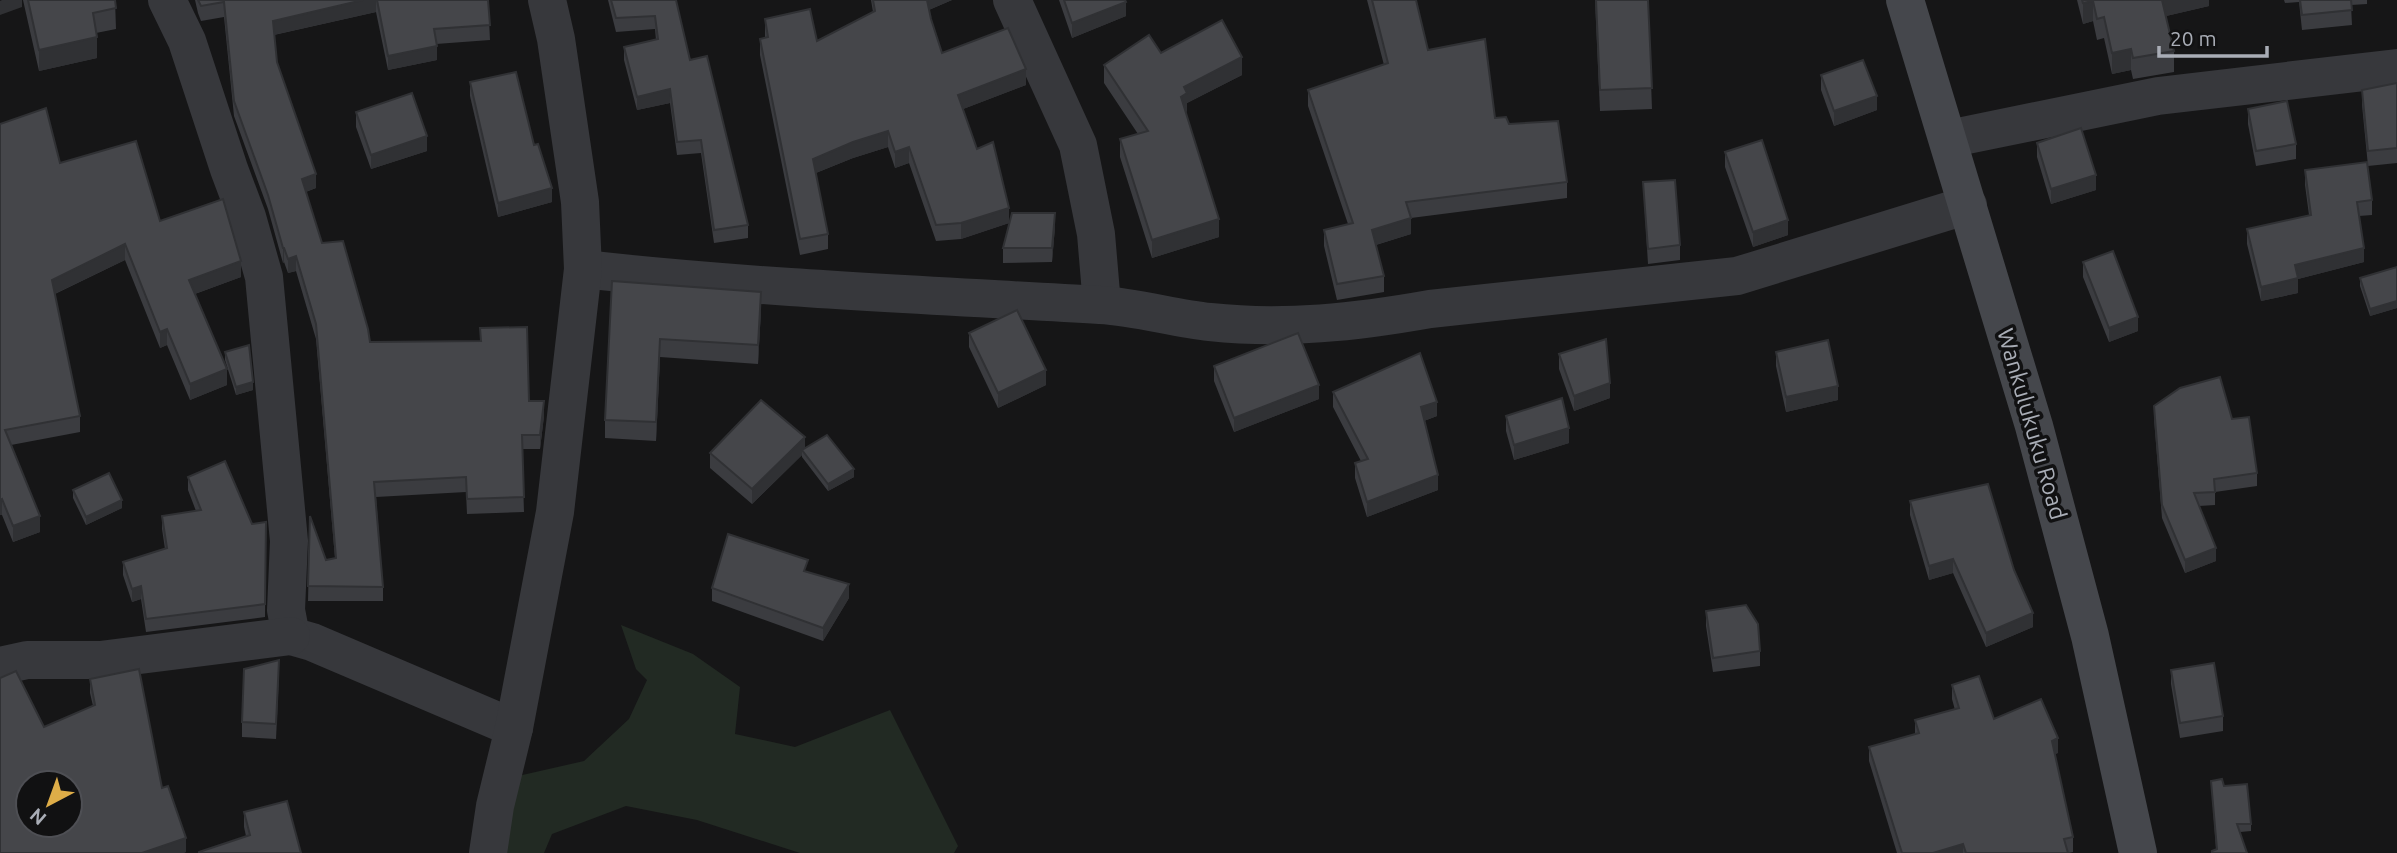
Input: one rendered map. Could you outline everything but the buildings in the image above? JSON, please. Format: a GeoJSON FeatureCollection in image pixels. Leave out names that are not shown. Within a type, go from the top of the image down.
{"type":"FeatureCollection","features":[{"type":"Feature","properties":{"kind":"main road","name":"Wankulukuku Road"},"geometry":{"type":"LineString","coordinates":[[1905,0],[2034,426],[2091,636],[2138,853]]}},
{"type":"Feature","properties":{"kind":"street"},"geometry":{"type":"LineString","coordinates":[[167,0],[187,41],[247,217],[264,277],[289,541],[286,610],[291,636]]}},
{"type":"Feature","properties":{"kind":"street"},"geometry":{"type":"LineString","coordinates":[[488,853],[495,806],[514,728],[555,512],[583,269],[580,202],[556,39],[547,0]]}},
{"type":"Feature","properties":{"kind":"street"},"geometry":{"type":"LineString","coordinates":[[1013,0],[1078,145],[1096,234],[1102,305]]}},
{"type":"Feature","properties":{"kind":"street"},"geometry":{"type":"LineString","coordinates":[[1948,139],[2158,96],[2397,68]]}},
{"type":"Feature","properties":{"kind":"street"},"geometry":{"type":"LineString","coordinates":[[583,269],[678,280],[1102,305],[1208,322],[1271,326],[1322,324],[1430,309],[1737,276],[1968,205]]}},
{"type":"Feature","properties":{"kind":"street"},"geometry":{"type":"LineString","coordinates":[[0,666],[27,660],[100,660],[291,636],[312,642],[514,728]]}},
{"type":"Feature","properties":{"kind":"shaded area"},"geometry":{"type":"Polygon","coordinates":[[[621,625],[693,654],[740,687],[735,734],[795,747],[890,710],[958,846],[954,853],[800,853],[697,820],[626,806],[552,834],[544,853],[497,853],[518,776],[584,761],[629,719],[647,680],[636,669],[621,625]]]}}]}
